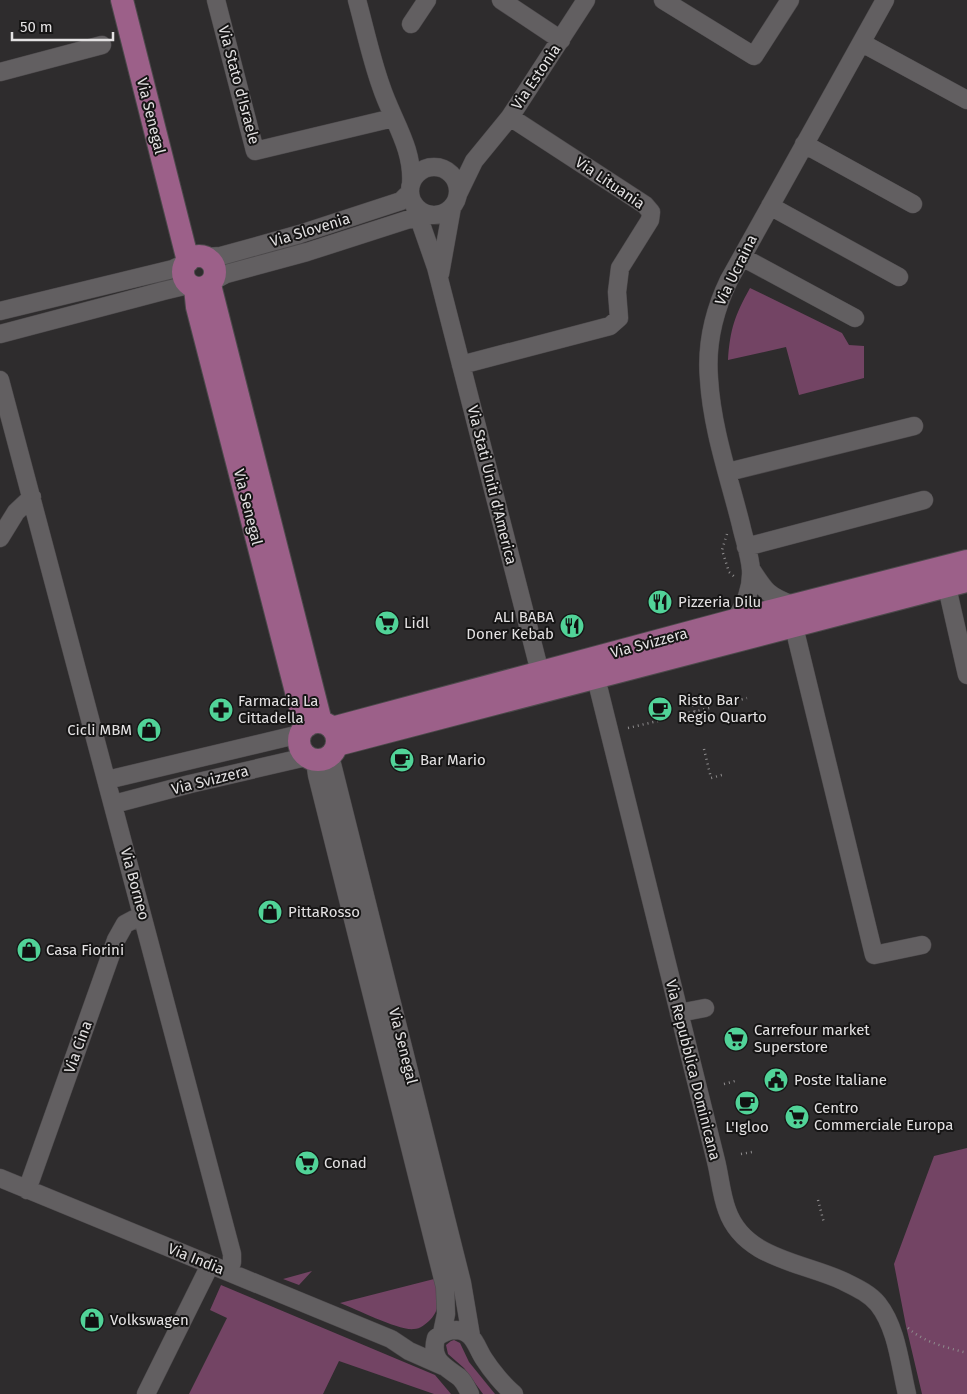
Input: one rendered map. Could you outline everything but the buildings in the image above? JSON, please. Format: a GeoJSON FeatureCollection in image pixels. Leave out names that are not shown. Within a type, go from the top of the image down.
{"type":"FeatureCollection","features":[{"type":"Feature","properties":{"kind":"main road","name":"Via Senegal"},"geometry":{"type":"LineString","coordinates":[[122,0],[195,259]]}},
{"type":"Feature","properties":{"kind":"main road","name":"Via Senegal"},"geometry":{"type":"LineString","coordinates":[[136,0],[195,259]]}},
{"type":"Feature","properties":{"kind":"main road","name":"Via Senegal"},"geometry":{"type":"LineString","coordinates":[[195,259],[184,268],[184,278],[202,285],[318,741]]}},
{"type":"Feature","properties":{"kind":"main road","name":"Via Svizzera"},"geometry":{"type":"LineString","coordinates":[[318,741],[593,669],[794,627],[952,578],[967,561]]}},
{"type":"Feature","properties":{"kind":"main road","name":"Via Svizzera"},"geometry":{"type":"LineString","coordinates":[[593,669],[735,620],[793,605],[952,578]]}},
{"type":"Feature","properties":{"kind":"street","name":"Via Stato d'Israele"},"geometry":{"type":"LineString","coordinates":[[216,0],[254,151],[393,118]]}},
{"type":"Feature","properties":{"kind":"street","name":"Via Stati Uniti d'America"},"geometry":{"type":"LineString","coordinates":[[357,0],[381,86],[393,118],[405,142],[412,170],[417,208],[439,280],[543,682]]}},
{"type":"Feature","properties":{"kind":"street"},"geometry":{"type":"LineString","coordinates":[[411,24],[427,0]]}},
{"type":"Feature","properties":{"kind":"street"},"geometry":{"type":"LineString","coordinates":[[500,0],[561,40]]}},
{"type":"Feature","properties":{"kind":"street","name":"Via Estonia"},"geometry":{"type":"LineString","coordinates":[[455,200],[474,161],[510,117],[586,0]]}},
{"type":"Feature","properties":{"kind":"street"},"geometry":{"type":"LineString","coordinates":[[663,0],[754,56],[790,0]]}},
{"type":"Feature","properties":{"kind":"street","name":"Via Ucraina"},"geometry":{"type":"LineString","coordinates":[[793,605],[768,593],[751,569],[715,422],[710,394],[708,378],[712,324],[720,299],[742,257],[885,0]]}},
{"type":"Feature","properties":{"kind":"street"},"geometry":{"type":"LineString","coordinates":[[862,43],[967,100]]}},
{"type":"Feature","properties":{"kind":"street"},"geometry":{"type":"LineString","coordinates":[[0,72],[102,45]]}},
{"type":"Feature","properties":{"kind":"street","name":"Via Lituania"},"geometry":{"type":"LineString","coordinates":[[461,365],[610,326],[615,323],[619,318],[617,292],[620,268],[650,220],[651,212],[645,205],[510,117]]}},
{"type":"Feature","properties":{"kind":"street","name":"Via Stati Uniti d'America"},"geometry":{"type":"LineString","coordinates":[[405,142],[417,155],[440,168]]}},
{"type":"Feature","properties":{"kind":"street"},"geometry":{"type":"LineString","coordinates":[[804,144],[913,204]]}},
{"type":"Feature","properties":{"kind":"street","name":"Via Estonia"},"geometry":{"type":"LineString","coordinates":[[440,168],[456,167],[483,151]]}},
{"type":"Feature","properties":{"kind":"street"},"geometry":{"type":"LineString","coordinates":[[428,167],[440,168],[456,179],[455,200],[446,212],[417,208],[414,177],[428,167]]}},
{"type":"Feature","properties":{"kind":"street","name":"Via Stati Uniti d'America"},"geometry":{"type":"LineString","coordinates":[[439,280],[455,200]]}},
{"type":"Feature","properties":{"kind":"street","name":"Via Slovenia"},"geometry":{"type":"LineString","coordinates":[[0,311],[173,269],[195,259],[221,256],[300,234],[400,201],[417,208]]}},
{"type":"Feature","properties":{"kind":"street"},"geometry":{"type":"LineString","coordinates":[[770,206],[899,277]]}},
{"type":"Feature","properties":{"kind":"street","name":"Via Slovenia"},"geometry":{"type":"LineString","coordinates":[[0,334],[163,290],[202,285],[226,274],[307,252],[417,208]]}},
{"type":"Feature","properties":{"kind":"street"},"geometry":{"type":"LineString","coordinates":[[742,257],[855,318]]}},
{"type":"Feature","properties":{"kind":"street","name":"Via Borneo"},"geometry":{"type":"LineString","coordinates":[[0,380],[232,1254],[229,1272]]}},
{"type":"Feature","properties":{"kind":"street"},"geometry":{"type":"LineString","coordinates":[[728,472],[914,426]]}},
{"type":"Feature","properties":{"kind":"street"},"geometry":{"type":"LineString","coordinates":[[0,538],[16,512],[32,497]]}},
{"type":"Feature","properties":{"kind":"street"},"geometry":{"type":"LineString","coordinates":[[746,547],[924,500]]}},
{"type":"Feature","properties":{"kind":"street","name":"Via Ucraina"},"geometry":{"type":"LineString","coordinates":[[735,620],[748,594],[751,569]]}},
{"type":"Feature","properties":{"kind":"street"},"geometry":{"type":"LineString","coordinates":[[952,578],[967,675]]}},
{"type":"Feature","properties":{"kind":"street"},"geometry":{"type":"LineString","coordinates":[[794,627],[874,955],[922,945]]}},
{"type":"Feature","properties":{"kind":"street","name":"Via Repubblica Dominicana"},"geometry":{"type":"LineString","coordinates":[[593,669],[727,1210],[746,1239],[761,1250],[860,1289],[877,1303],[887,1318],[907,1394]]}},
{"type":"Feature","properties":{"kind":"street","name":"Via Svizzera"},"geometry":{"type":"LineString","coordinates":[[107,780],[318,741]]}},
{"type":"Feature","properties":{"kind":"street","name":"Via Svizzera"},"geometry":{"type":"LineString","coordinates":[[114,804],[190,784],[318,741]]}},
{"type":"Feature","properties":{"kind":"street","name":"Via Senegal"},"geometry":{"type":"LineString","coordinates":[[318,741],[462,1283],[471,1336]]}},
{"type":"Feature","properties":{"kind":"street","name":"Via Senegal"},"geometry":{"type":"LineString","coordinates":[[318,741],[316,775],[445,1287],[446,1314],[434,1346],[436,1357],[443,1366]]}},
{"type":"Feature","properties":{"kind":"street","name":"Via Cina"},"geometry":{"type":"LineString","coordinates":[[27,1190],[116,940],[125,924],[142,915]]}},
{"type":"Feature","properties":{"kind":"street"},"geometry":{"type":"LineString","coordinates":[[679,1014],[705,1008]]}},
{"type":"Feature","properties":{"kind":"street","name":"Via India"},"geometry":{"type":"LineString","coordinates":[[0,1178],[391,1339],[409,1351],[443,1366],[465,1384],[470,1394]]}},
{"type":"Feature","properties":{"kind":"street"},"geometry":{"type":"LineString","coordinates":[[146,1394],[210,1265]]}},
{"type":"Feature","properties":{"kind":"street","name":"Via India"},"geometry":{"type":"LineString","coordinates":[[391,1339],[413,1341],[439,1336],[450,1330],[464,1330],[471,1336]]}},
{"type":"Feature","properties":{"kind":"street"},"geometry":{"type":"LineString","coordinates":[[471,1336],[484,1358],[507,1389],[514,1394]]}},
{"type":"Feature","properties":{"kind":"path"},"geometry":{"type":"LineString","coordinates":[[728,532],[722,550],[729,572],[739,582]]}},
{"type":"Feature","properties":{"kind":"path"},"geometry":{"type":"LineString","coordinates":[[691,696],[698,727]]}},
{"type":"Feature","properties":{"kind":"path"},"geometry":{"type":"LineString","coordinates":[[732,702],[747,698]]}},
{"type":"Feature","properties":{"kind":"path"},"geometry":{"type":"LineString","coordinates":[[680,715],[710,708]]}},
{"type":"Feature","properties":{"kind":"path"},"geometry":{"type":"LineString","coordinates":[[628,728],[658,720]]}},
{"type":"Feature","properties":{"kind":"path"},"geometry":{"type":"LineString","coordinates":[[704,749],[711,778],[722,775]]}},
{"type":"Feature","properties":{"kind":"path"},"geometry":{"type":"LineString","coordinates":[[724,1084],[735,1081]]}},
{"type":"Feature","properties":{"kind":"path"},"geometry":{"type":"LineString","coordinates":[[741,1154],[752,1152]]}},
{"type":"Feature","properties":{"kind":"path"},"geometry":{"type":"LineString","coordinates":[[818,1200],[824,1223]]}},
{"type":"Feature","properties":{"kind":"path"},"geometry":{"type":"LineString","coordinates":[[906,1326],[921,1338],[933,1344],[967,1354]]}},
{"type":"Feature","properties":{"kind":"shaded area"},"geometry":{"type":"Polygon","coordinates":[[[750,288],[842,333],[849,345],[864,346],[864,378],[799,395],[786,347],[728,360],[734,322],[750,288]]]}},
{"type":"Feature","properties":{"kind":"shaded area"},"geometry":{"type":"Polygon","coordinates":[[[967,1148],[967,1394],[922,1394],[894,1264],[934,1156],[967,1148]]]}},
{"type":"Feature","properties":{"kind":"shaded area"},"geometry":{"type":"Polygon","coordinates":[[[312,1271],[299,1285],[283,1279],[312,1271]]]}},
{"type":"Feature","properties":{"kind":"shaded area"},"geometry":{"type":"Polygon","coordinates":[[[434,1279],[438,1306],[428,1322],[416,1329],[398,1327],[340,1303],[434,1279]]]}},
{"type":"Feature","properties":{"kind":"shaded area"},"geometry":{"type":"Polygon","coordinates":[[[221,1285],[435,1375],[451,1394],[434,1394],[339,1361],[323,1394],[189,1394],[227,1318],[210,1310],[221,1285]]]}},
{"type":"Feature","properties":{"kind":"shaded area"},"geometry":{"type":"Polygon","coordinates":[[[454,1340],[460,1343],[469,1362],[495,1394],[483,1394],[464,1368],[448,1354],[446,1345],[454,1340]]]}},
{"type":"Feature","properties":{"kind":"place","name":"Pizzeria Dilu"},"geometry":{"type":"Point","coordinates":[660,602]}},
{"type":"Feature","properties":{"kind":"place","name":"Lidl"},"geometry":{"type":"Point","coordinates":[387,623]}},
{"type":"Feature","properties":{"kind":"place","name":"ALI BABA Doner Kebab"},"geometry":{"type":"Point","coordinates":[572,626]}},
{"type":"Feature","properties":{"kind":"place","name":"Risto Bar Regio Quarto"},"geometry":{"type":"Point","coordinates":[660,709]}},
{"type":"Feature","properties":{"kind":"place","name":"Farmacia La Cittadella"},"geometry":{"type":"Point","coordinates":[221,710]}},
{"type":"Feature","properties":{"kind":"place","name":"Cicli MBM"},"geometry":{"type":"Point","coordinates":[149,730]}},
{"type":"Feature","properties":{"kind":"place","name":"Bar Mario"},"geometry":{"type":"Point","coordinates":[402,760]}},
{"type":"Feature","properties":{"kind":"place","name":"PittaRosso"},"geometry":{"type":"Point","coordinates":[270,912]}},
{"type":"Feature","properties":{"kind":"place","name":"Casa Fiorini"},"geometry":{"type":"Point","coordinates":[29,950]}},
{"type":"Feature","properties":{"kind":"place","name":"Carrefour market Superstore"},"geometry":{"type":"Point","coordinates":[736,1039]}},
{"type":"Feature","properties":{"kind":"place","name":"Poste Italiane"},"geometry":{"type":"Point","coordinates":[776,1080]}},
{"type":"Feature","properties":{"kind":"place","name":"L'Igloo"},"geometry":{"type":"Point","coordinates":[747,1103]}},
{"type":"Feature","properties":{"kind":"place","name":"Centro Commerciale Europa"},"geometry":{"type":"Point","coordinates":[797,1117]}},
{"type":"Feature","properties":{"kind":"place","name":"Conad"},"geometry":{"type":"Point","coordinates":[307,1163]}},
{"type":"Feature","properties":{"kind":"place","name":"Volkswagen"},"geometry":{"type":"Point","coordinates":[92,1320]}}]}
